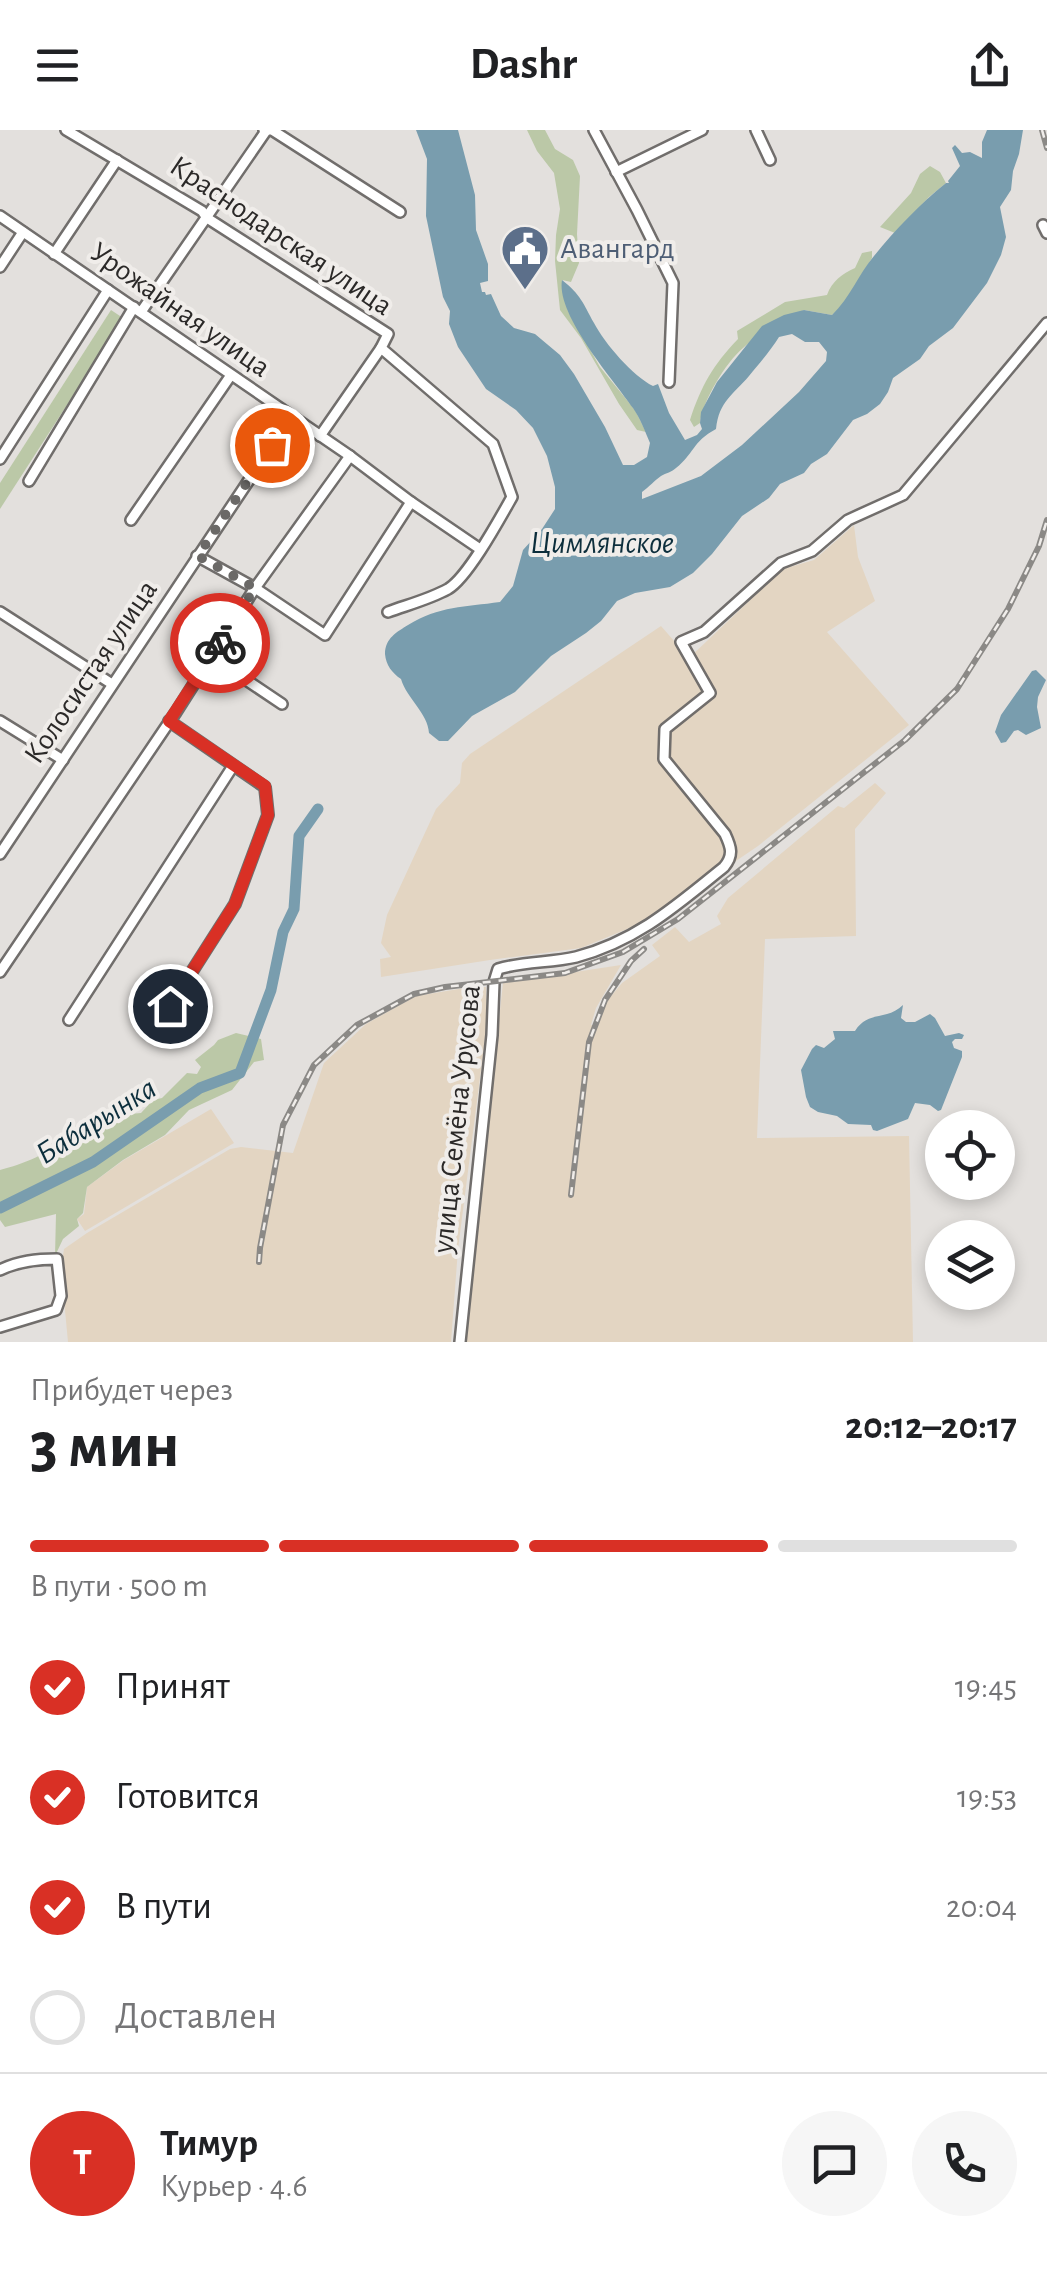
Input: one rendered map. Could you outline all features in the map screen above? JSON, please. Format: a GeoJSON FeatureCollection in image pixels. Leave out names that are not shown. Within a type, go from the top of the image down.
{"type":"FeatureCollection","features":[{"type":"Feature","properties":{"kind":"street","name":"Краснодарская улица"},"geometry":{"type":"LineString","coordinates":[[66,130],[202,211],[206,218],[388,334],[380,348],[494,444],[512,498],[480,549],[451,588],[388,612]]}},
{"type":"Feature","properties":{"kind":"street"},"geometry":{"type":"LineString","coordinates":[[29,481],[138,310],[265,130],[272,130],[400,212]]}},
{"type":"Feature","properties":{"kind":"street"},"geometry":{"type":"LineString","coordinates":[[594,130],[673,282],[668,382]]}},
{"type":"Feature","properties":{"kind":"street"},"geometry":{"type":"LineString","coordinates":[[616,172],[702,130]]}},
{"type":"Feature","properties":{"kind":"street"},"geometry":{"type":"LineString","coordinates":[[756,130],[770,160]]}},
{"type":"Feature","properties":{"kind":"street"},"geometry":{"type":"LineString","coordinates":[[54,254],[117,160]]}},
{"type":"Feature","properties":{"kind":"street","name":"Урожайная улица"},"geometry":{"type":"LineString","coordinates":[[0,216],[480,549]]}},
{"type":"Feature","properties":{"kind":"street"},"geometry":{"type":"LineString","coordinates":[[0,267],[22,232]]}},
{"type":"Feature","properties":{"kind":"street"},"geometry":{"type":"LineString","coordinates":[[0,459],[108,290]]}},
{"type":"Feature","properties":{"kind":"street","name":"улица Семёна Урусова"},"geometry":{"type":"LineString","coordinates":[[460,1342],[498,968],[574,958],[643,930],[731,859],[726,834],[664,759],[664,730],[710,693],[681,642],[704,632],[781,563],[812,551],[848,520],[903,495],[1047,323]]}},
{"type":"Feature","properties":{"kind":"street"},"geometry":{"type":"LineString","coordinates":[[320,436],[380,348]]}},
{"type":"Feature","properties":{"kind":"street"},"geometry":{"type":"LineString","coordinates":[[132,520],[231,375]]}},
{"type":"Feature","properties":{"kind":"street","name":"Колосистая улица"},"geometry":{"type":"LineString","coordinates":[[0,854],[291,417]]}},
{"type":"Feature","properties":{"kind":"street"},"geometry":{"type":"LineString","coordinates":[[0,972],[255,588],[350,456]]}},
{"type":"Feature","properties":{"kind":"street"},"geometry":{"type":"LineString","coordinates":[[198,556],[325,634],[411,502]]}},
{"type":"Feature","properties":{"kind":"street"},"geometry":{"type":"LineString","coordinates":[[0,612],[112,684]]}},
{"type":"Feature","properties":{"kind":"street"},"geometry":{"type":"LineString","coordinates":[[212,657],[282,704]]}},
{"type":"Feature","properties":{"kind":"street"},"geometry":{"type":"LineString","coordinates":[[0,721],[63,760]]}},
{"type":"Feature","properties":{"kind":"street"},"geometry":{"type":"LineString","coordinates":[[169,721],[265,786],[268,815],[235,904],[170,1006]]}},
{"type":"Feature","properties":{"kind":"street"},"geometry":{"type":"LineString","coordinates":[[69,1020],[233,766]]}},
{"type":"Feature","properties":{"kind":"street"},"geometry":{"type":"LineString","coordinates":[[0,832],[10,838]]}},
{"type":"Feature","properties":{"kind":"street"},"geometry":{"type":"LineString","coordinates":[[0,1270],[11,1264],[57,1260],[60,1296],[56,1310],[0,1326]]}},
{"type":"Feature","properties":{"kind":"shaded area"},"geometry":{"type":"Polygon","coordinates":[[[854,525],[858,557],[875,601],[827,632],[909,725],[758,846],[649,920],[581,948],[381,977],[380,959],[391,957],[381,943],[387,915],[436,809],[460,783],[462,763],[470,754],[661,626],[689,658],[783,569],[814,560],[854,525]]]}},
{"type":"Feature","properties":{"kind":"shaded area"},"geometry":{"type":"Polygon","coordinates":[[[875,783],[886,793],[855,829],[856,936],[765,939],[757,1138],[909,1136],[913,1342],[464,1342],[503,983],[621,965],[596,1008],[591,1025],[597,1026],[607,1001],[622,983],[660,956],[652,945],[675,927],[689,942],[721,924],[717,916],[728,898],[838,806],[844,808],[875,783]]]}},
{"type":"Feature","properties":{"kind":"shaded area"},"geometry":{"type":"Polygon","coordinates":[[[486,987],[487,1023],[458,1249],[451,1342],[68,1342],[61,1268],[64,1249],[230,1149],[293,1153],[324,1063],[366,1024],[416,996],[486,987]]]}},
{"type":"Feature","properties":{"kind":"shaded area"},"geometry":{"type":"Polygon","coordinates":[[[211,1109],[234,1143],[85,1231],[77,1219],[84,1214],[87,1187],[124,1160],[211,1109]]]}},
{"type":"Feature","properties":{"kind":"green space"},"geometry":{"type":"Polygon","coordinates":[[[527,130],[545,130],[555,149],[573,160],[580,176],[579,263],[571,282],[562,280],[568,311],[600,367],[635,410],[646,432],[637,430],[560,310],[555,261],[560,209],[554,173],[527,130]]]}},
{"type":"Feature","properties":{"kind":"green space"},"geometry":{"type":"Polygon","coordinates":[[[930,166],[940,172],[946,183],[895,233],[880,227],[911,193],[920,174],[930,166]]]}},
{"type":"Feature","properties":{"kind":"green space"},"geometry":{"type":"Polygon","coordinates":[[[872,251],[872,258],[843,305],[832,315],[804,310],[736,354],[705,404],[700,423],[694,427],[690,420],[699,397],[715,367],[738,339],[737,331],[785,302],[827,295],[838,278],[855,268],[862,253],[872,251]]]}},
{"type":"Feature","properties":{"kind":"green space"},"geometry":{"type":"Polygon","coordinates":[[[111,310],[123,318],[0,509],[0,483],[111,310]]]}},
{"type":"Feature","properties":{"kind":"green space"},"geometry":{"type":"Polygon","coordinates":[[[236,1033],[261,1039],[264,1060],[254,1062],[232,1090],[189,1110],[165,1135],[87,1187],[83,1213],[77,1219],[79,1226],[63,1239],[55,1256],[56,1214],[5,1227],[0,1220],[0,1170],[36,1158],[67,1136],[77,1138],[108,1121],[141,1113],[187,1073],[197,1074],[201,1067],[195,1060],[218,1040],[236,1033]]]}},
{"type":"Feature","properties":{"kind":"water","name":"Цимлянское"},"geometry":{"type":"Polygon","coordinates":[[[416,130],[458,130],[475,195],[476,230],[488,264],[488,281],[480,283],[482,292],[491,294],[501,316],[514,328],[535,334],[560,355],[605,427],[623,465],[634,465],[647,457],[650,443],[636,412],[577,328],[568,311],[562,280],[578,295],[620,359],[645,381],[653,386],[658,384],[685,440],[702,429],[701,412],[717,382],[762,326],[804,310],[832,315],[890,237],[949,183],[960,166],[952,148],[955,145],[962,153],[982,158],[987,130],[1023,130],[1011,190],[1000,207],[1006,237],[1001,255],[987,283],[953,328],[893,378],[880,404],[853,420],[827,454],[804,473],[780,484],[769,498],[742,516],[693,573],[670,587],[635,593],[617,601],[601,621],[551,656],[515,692],[472,716],[448,741],[439,741],[429,733],[421,712],[388,665],[387,644],[400,630],[431,614],[500,602],[513,586],[523,550],[555,509],[555,487],[547,456],[533,428],[486,389],[458,347],[449,324],[450,311],[443,297],[426,216],[427,159],[416,130]],[[792,334],[779,337],[724,405],[716,429],[674,469],[642,492],[642,499],[701,476],[742,445],[799,392],[826,361],[827,352],[819,342],[805,342],[792,334]]]}},
{"type":"Feature","properties":{"kind":"water"},"geometry":{"type":"Polygon","coordinates":[[[1036,670],[1046,680],[1038,697],[1041,728],[1026,735],[1014,731],[1001,743],[995,732],[1001,715],[1036,670]]]}},
{"type":"Feature","properties":{"kind":"water"},"geometry":{"type":"Polygon","coordinates":[[[903,1005],[901,1018],[906,1022],[930,1014],[945,1036],[964,1035],[952,1042],[954,1048],[962,1051],[962,1057],[941,1110],[915,1103],[908,1119],[877,1131],[871,1125],[848,1124],[810,1107],[801,1070],[812,1049],[816,1045],[824,1048],[835,1039],[833,1031],[855,1031],[866,1020],[903,1005]]]}},
{"type":"Feature","properties":{"kind":"waterway","name":"Бабарынка"},"geometry":{"type":"LineString","coordinates":[[0,1208],[93,1162],[200,1088],[240,1073],[271,990],[283,932],[294,909],[299,836],[318,809]]}},
{"type":"Feature","properties":{"kind":"railway"},"geometry":{"type":"LineString","coordinates":[[1042,130],[1047,148]]}},
{"type":"Feature","properties":{"kind":"railway"},"geometry":{"type":"LineString","coordinates":[[259,1262],[283,1125],[314,1065],[357,1025],[414,994],[565,973],[623,952],[678,919],[905,740],[957,689],[1008,609],[1039,546],[1047,520]]}},
{"type":"Feature","properties":{"kind":"railway"},"geometry":{"type":"LineString","coordinates":[[571,1195],[589,1042],[605,1000],[631,961],[644,949]]}},
{"type":"Feature","properties":{"kind":"way so far"},"geometry":{"type":"LineString","coordinates":[[220,643],[255,588],[198,556],[272,445]]}},
{"type":"Feature","properties":{"kind":"place","name":"Авангард"},"geometry":{"type":"Point","coordinates":[525,292]}},
{"type":"Feature","properties":{"kind":"route"},"geometry":{"type":"LineString","coordinates":[[170,1006],[235,904],[268,815],[265,786],[169,721],[220,643]]}}]}
